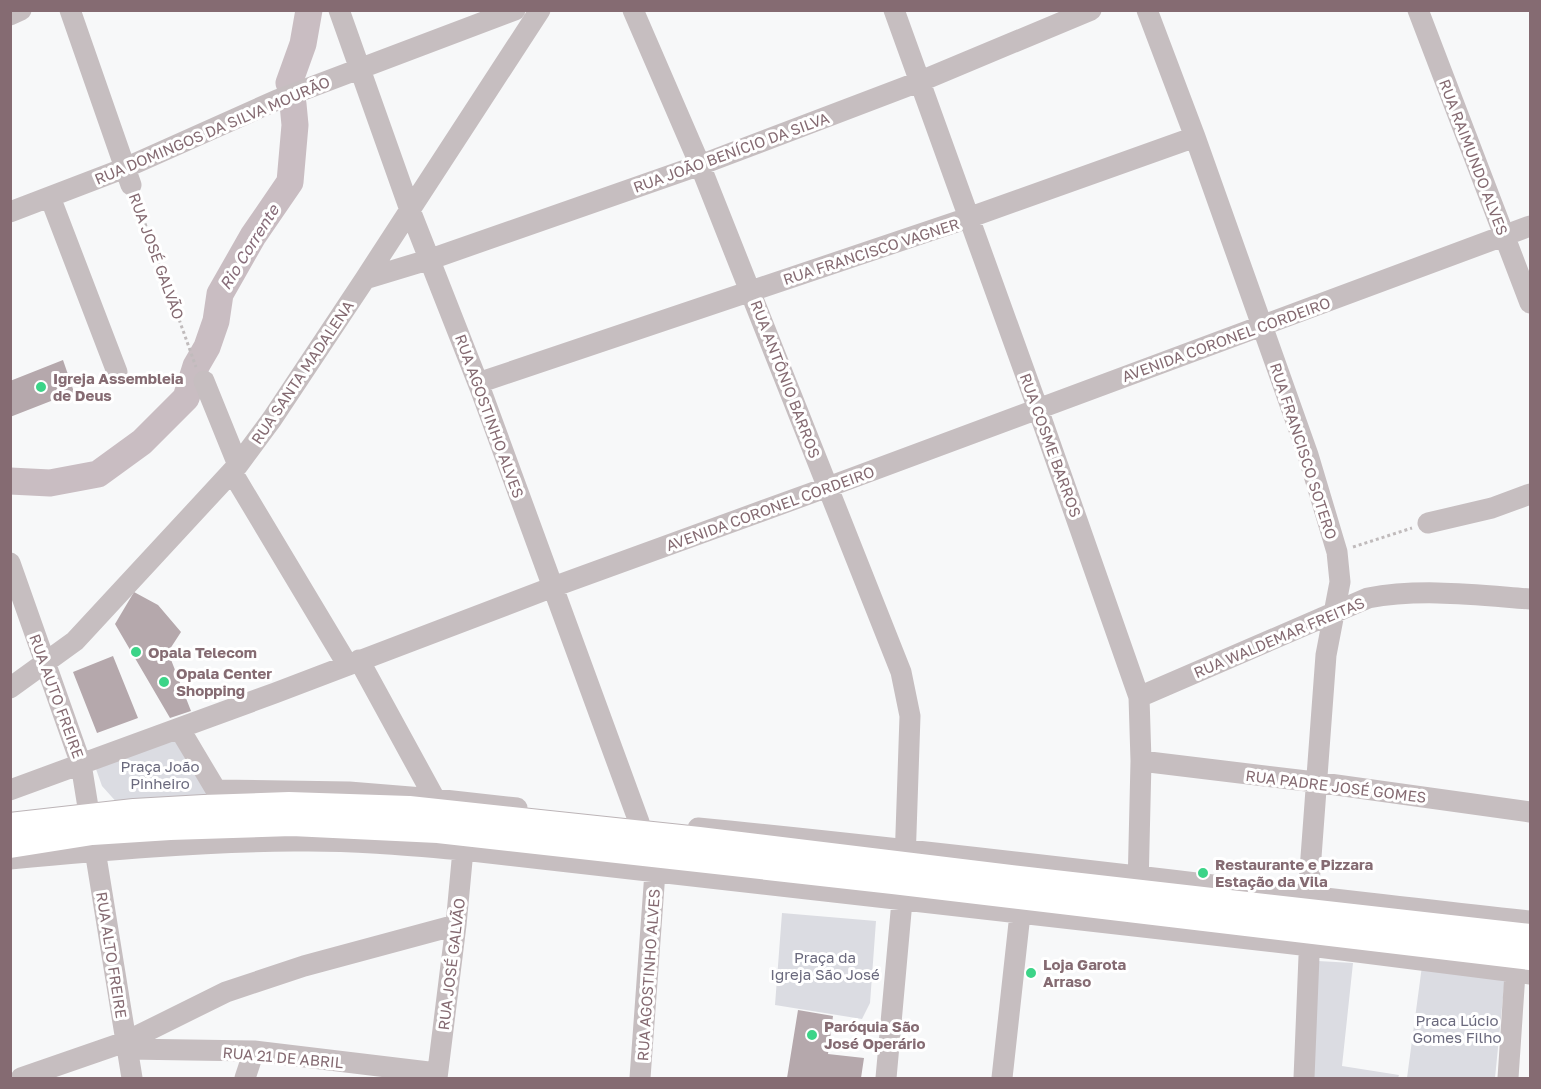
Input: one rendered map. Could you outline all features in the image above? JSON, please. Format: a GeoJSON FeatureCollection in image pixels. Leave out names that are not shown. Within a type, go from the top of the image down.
{"type":"FeatureCollection","features":[{"type":"Feature","properties":{"kind":"main road"},"geometry":{"type":"LineString","coordinates":[[10,845],[93,833],[291,815],[438,830],[698,850],[905,856],[1039,891],[1138,884],[1527,967]]}},
{"type":"Feature","properties":{"kind":"main road"},"geometry":{"type":"LineString","coordinates":[[10,826],[93,833]]}},
{"type":"Feature","properties":{"kind":"main road"},"geometry":{"type":"LineString","coordinates":[[698,850],[893,881],[1039,891],[1308,921],[1530,937]]}},
{"type":"Feature","properties":{"kind":"street"},"geometry":{"type":"LineString","coordinates":[[10,15],[21,10]]}},
{"type":"Feature","properties":{"kind":"street"},"geometry":{"type":"LineString","coordinates":[[70,10],[128,177]]}},
{"type":"Feature","properties":{"kind":"street","name":"RUA AGOSTINHO ALVES"},"geometry":{"type":"LineString","coordinates":[[339,10],[410,210],[478,383],[639,822]]}},
{"type":"Feature","properties":{"kind":"street","name":"RUA DOMINGOS DA SILVA MOURÃO"},"geometry":{"type":"LineString","coordinates":[[10,212],[50,197],[128,177],[231,119],[515,10]]}},
{"type":"Feature","properties":{"kind":"street","name":"RUA SANTA MADALENA"},"geometry":{"type":"LineString","coordinates":[[10,688],[75,641],[235,469],[272,419],[366,279],[540,10]]}},
{"type":"Feature","properties":{"kind":"street","name":"RUA ANTÔNIO BARROS"},"geometry":{"type":"LineString","coordinates":[[633,10],[751,290],[901,672],[910,716],[905,856]]}},
{"type":"Feature","properties":{"kind":"street","name":"RUA COSME BARROS"},"geometry":{"type":"LineString","coordinates":[[894,10],[1139,697],[1141,761],[1138,884]]}},
{"type":"Feature","properties":{"kind":"street","name":"RUA JOÃO BENÍCIO DA SILVA"},"geometry":{"type":"LineString","coordinates":[[366,279],[431,259],[700,165],[921,81],[1091,10]]}},
{"type":"Feature","properties":{"kind":"street","name":"RUA FRANCISCO SOTERO"},"geometry":{"type":"LineString","coordinates":[[1147,10],[1263,326],[1308,455],[1337,552],[1340,582],[1326,656],[1316,782],[1308,921],[1304,1078]]}},
{"type":"Feature","properties":{"kind":"street","name":"RUA RAIMUNDO ALVES"},"geometry":{"type":"LineString","coordinates":[[1418,10],[1530,303]]}},
{"type":"Feature","properties":{"kind":"street","name":"RUA FRANCISCO VAGNER"},"geometry":{"type":"LineString","coordinates":[[478,383],[968,218],[1195,137]]}},
{"type":"Feature","properties":{"kind":"street"},"geometry":{"type":"LineString","coordinates":[[50,197],[117,372]]}},
{"type":"Feature","properties":{"kind":"street","name":"AVENIDA CORONEL CORDEIRO"},"geometry":{"type":"LineString","coordinates":[[10,790],[1530,226]]}},
{"type":"Feature","properties":{"kind":"street"},"geometry":{"type":"LineString","coordinates":[[204,381],[235,469],[435,799]]}},
{"type":"Feature","properties":{"kind":"street"},"geometry":{"type":"LineString","coordinates":[[1428,523],[1492,508],[1530,494]]}},
{"type":"Feature","properties":{"kind":"street","name":"RUA AUTO FREIRE"},"geometry":{"type":"LineString","coordinates":[[10,563],[81,764],[93,833]]}},
{"type":"Feature","properties":{"kind":"street","name":"RUA WALDEMAR FREITAS"},"geometry":{"type":"LineString","coordinates":[[1139,697],[1368,598],[1394,593],[1530,598]]}},
{"type":"Feature","properties":{"kind":"street"},"geometry":{"type":"LineString","coordinates":[[179,728],[216,790],[374,843],[463,850],[902,901],[1039,891],[1002,1078]]}},
{"type":"Feature","properties":{"kind":"street","name":"RUA PADRE JOSÉ GOMES"},"geometry":{"type":"LineString","coordinates":[[1141,761],[1316,782],[1530,812]]}},
{"type":"Feature","properties":{"kind":"street"},"geometry":{"type":"LineString","coordinates":[[291,815],[349,792],[435,799],[639,822],[905,856]]}},
{"type":"Feature","properties":{"kind":"street"},"geometry":{"type":"LineString","coordinates":[[10,859],[93,833]]}},
{"type":"Feature","properties":{"kind":"street","name":"RUA ALTO FREIRE"},"geometry":{"type":"LineString","coordinates":[[93,833],[132,1078]]}},
{"type":"Feature","properties":{"kind":"street","name":"RUA JOSÉ GALVÃO"},"geometry":{"type":"LineString","coordinates":[[437,1076],[463,850]]}},
{"type":"Feature","properties":{"kind":"street","name":"RUA AGOSTINHO ALVES"},"geometry":{"type":"LineString","coordinates":[[640,1078],[655,872]]}},
{"type":"Feature","properties":{"kind":"street"},"geometry":{"type":"LineString","coordinates":[[886,1078],[902,901]]}},
{"type":"Feature","properties":{"kind":"street"},"geometry":{"type":"LineString","coordinates":[[1308,921],[1530,921]]}},
{"type":"Feature","properties":{"kind":"street"},"geometry":{"type":"LineString","coordinates":[[21,1078],[126,1045],[226,992],[304,966],[456,925]]}},
{"type":"Feature","properties":{"kind":"street"},"geometry":{"type":"LineString","coordinates":[[1508,1078],[1527,967]]}},
{"type":"Feature","properties":{"kind":"street","name":"RUA 21 DE ABRIL"},"geometry":{"type":"LineString","coordinates":[[126,1045],[254,1051],[437,1076]]}},
{"type":"Feature","properties":{"kind":"street"},"geometry":{"type":"LineString","coordinates":[[245,1078],[254,1051]]}},
{"type":"Feature","properties":{"kind":"path","name":"RUA JOSÉ GALVÃO"},"geometry":{"type":"LineString","coordinates":[[128,177],[196,366],[204,381]]}},
{"type":"Feature","properties":{"kind":"path"},"geometry":{"type":"LineString","coordinates":[[1337,552],[1428,523]]}},
{"type":"Feature","properties":{"kind":"green space","name":"Praça João Pinheiro"},"geometry":{"type":"Polygon","coordinates":[[[175,738],[215,795],[120,806],[102,786],[96,769],[175,738]]]}},
{"type":"Feature","properties":{"kind":"green space","name":"Praça da Igreja São José"},"geometry":{"type":"Polygon","coordinates":[[[782,913],[876,921],[870,1003],[862,1019],[775,1005],[782,913]]]}},
{"type":"Feature","properties":{"kind":"green space"},"geometry":{"type":"Polygon","coordinates":[[[1318,961],[1353,963],[1342,1066],[1399,1075],[1398,1078],[1313,1078],[1318,961]]]}},
{"type":"Feature","properties":{"kind":"green space","name":"Praca Lúcio Gomes Filho"},"geometry":{"type":"Polygon","coordinates":[[[1422,966],[1505,977],[1495,1078],[1407,1078],[1422,966]]]}},
{"type":"Feature","properties":{"kind":"building","name":"Igreja Assembleia de Deus"},"geometry":{"type":"Polygon","coordinates":[[[63,360],[74,392],[10,417],[10,381],[63,360]]]}},
{"type":"Feature","properties":{"kind":"building","name":"Opala Center Shopping"},"geometry":{"type":"Polygon","coordinates":[[[134,592],[158,605],[181,632],[168,652],[191,711],[170,718],[115,624],[134,592]]]}},
{"type":"Feature","properties":{"kind":"building"},"geometry":{"type":"Polygon","coordinates":[[[113,656],[138,718],[97,733],[73,672],[113,656]]]}},
{"type":"Feature","properties":{"kind":"building","name":"Paróquia São José Operário"},"geometry":{"type":"Polygon","coordinates":[[[798,1010],[833,1016],[828,1054],[864,1058],[861,1078],[787,1078],[798,1010]]]}},
{"type":"Feature","properties":{"kind":"waterway","name":"Rio Corrente"},"geometry":{"type":"LineString","coordinates":[[289,83],[303,44],[309,10]]}},
{"type":"Feature","properties":{"kind":"waterway","name":"Rio Corrente"},"geometry":{"type":"LineString","coordinates":[[10,481],[50,483],[98,474],[142,442],[186,398],[196,366],[207,347],[216,321],[220,294],[253,236],[290,182],[295,125],[293,104]]}},
{"type":"Feature","properties":{"kind":"place","name":"Igreja Assembleia de Deus"},"geometry":{"type":"Point","coordinates":[41,387]}},
{"type":"Feature","properties":{"kind":"place","name":"Opala Telecom"},"geometry":{"type":"Point","coordinates":[136,652]}},
{"type":"Feature","properties":{"kind":"place","name":"Opala Center Shopping"},"geometry":{"type":"Point","coordinates":[164,682]}},
{"type":"Feature","properties":{"kind":"place","name":"Restaurante e Pizzara Estação da Vila"},"geometry":{"type":"Point","coordinates":[1203,873]}},
{"type":"Feature","properties":{"kind":"place","name":"Loja Garota Arraso"},"geometry":{"type":"Point","coordinates":[1031,973]}},
{"type":"Feature","properties":{"kind":"place","name":"Paróquia São José Operário"},"geometry":{"type":"Point","coordinates":[812,1035]}}]}
